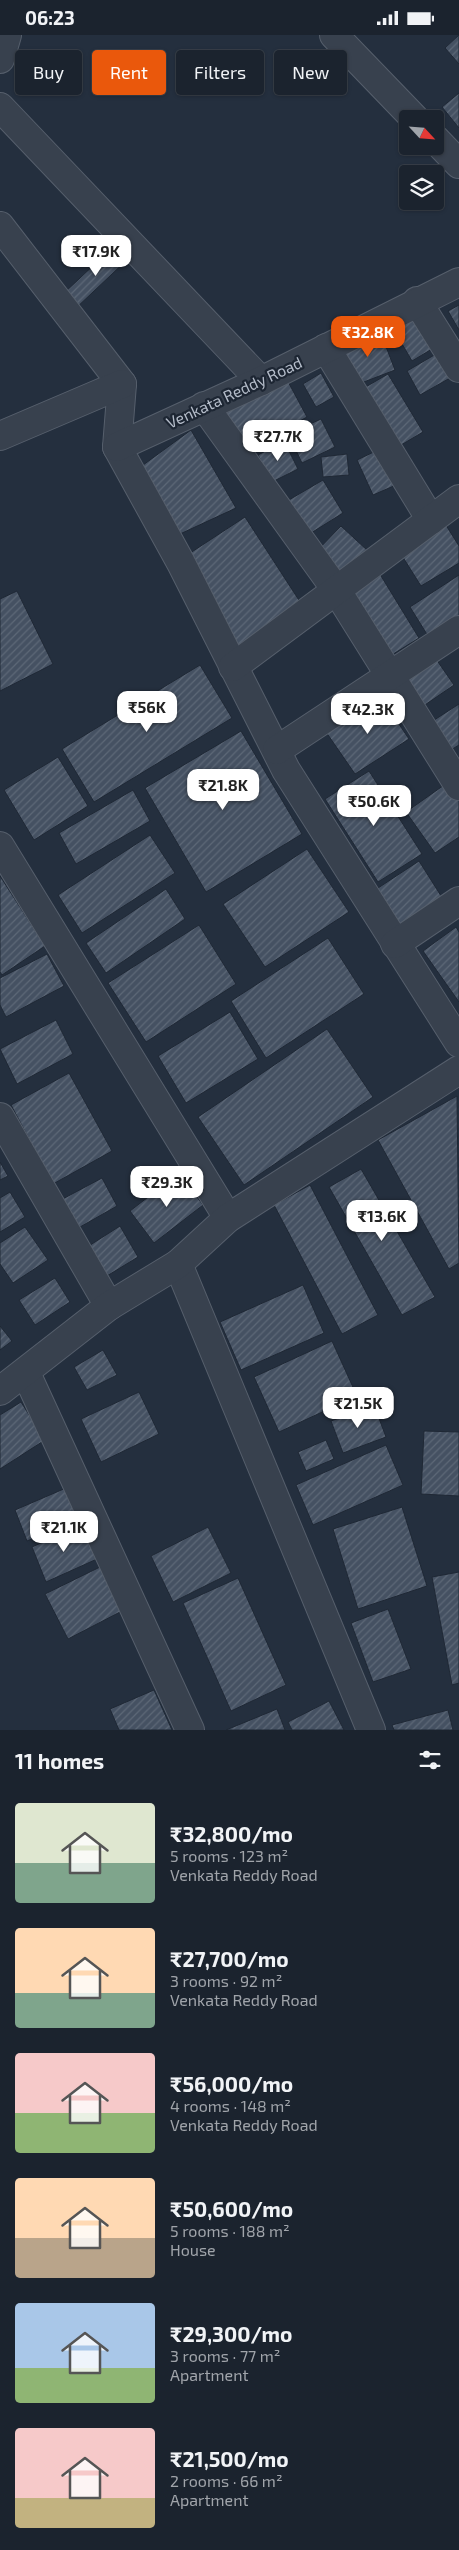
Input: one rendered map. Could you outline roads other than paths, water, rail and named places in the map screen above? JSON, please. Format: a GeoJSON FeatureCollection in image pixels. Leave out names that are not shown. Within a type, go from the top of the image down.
{"type":"FeatureCollection","features":[{"type":"Feature","properties":{"kind":"street"},"geometry":{"type":"LineString","coordinates":[[0,59],[7,35]]}},
{"type":"Feature","properties":{"kind":"street"},"geometry":{"type":"LineString","coordinates":[[334,35],[406,110]]}},
{"type":"Feature","properties":{"kind":"street"},"geometry":{"type":"LineString","coordinates":[[0,107],[261,381]]}},
{"type":"Feature","properties":{"kind":"street"},"geometry":{"type":"LineString","coordinates":[[444,148],[459,164]]}},
{"type":"Feature","properties":{"kind":"street"},"geometry":{"type":"LineString","coordinates":[[0,226],[122,384],[117,447],[182,563],[286,770],[459,1043]]}},
{"type":"Feature","properties":{"kind":"street","name":"Venkata Reddy Road"},"geometry":{"type":"LineString","coordinates":[[117,447],[261,381],[417,301],[459,282]]}},
{"type":"Feature","properties":{"kind":"street"},"geometry":{"type":"LineString","coordinates":[[417,301],[459,368]]}},
{"type":"Feature","properties":{"kind":"street"},"geometry":{"type":"LineString","coordinates":[[326,347],[431,520]]}},
{"type":"Feature","properties":{"kind":"street"},"geometry":{"type":"LineString","coordinates":[[0,437],[122,384]]}},
{"type":"Feature","properties":{"kind":"street"},"geometry":{"type":"LineString","coordinates":[[204,406],[337,591],[389,675],[455,771]]}},
{"type":"Feature","properties":{"kind":"street"},"geometry":{"type":"LineString","coordinates":[[233,667],[459,499]]}},
{"type":"Feature","properties":{"kind":"street"},"geometry":{"type":"LineString","coordinates":[[276,751],[459,630]]}},
{"type":"Feature","properties":{"kind":"street"},"geometry":{"type":"LineString","coordinates":[[0,846],[228,1218]]}},
{"type":"Feature","properties":{"kind":"street"},"geometry":{"type":"LineString","coordinates":[[395,944],[459,901]]}},
{"type":"Feature","properties":{"kind":"street"},"geometry":{"type":"LineString","coordinates":[[0,1391],[26,1373],[109,1306],[178,1264],[228,1218],[459,1070]]}},
{"type":"Feature","properties":{"kind":"street"},"geometry":{"type":"LineString","coordinates":[[0,1117],[109,1306]]}},
{"type":"Feature","properties":{"kind":"street"},"geometry":{"type":"LineString","coordinates":[[178,1264],[371,1730]]}},
{"type":"Feature","properties":{"kind":"street"},"geometry":{"type":"LineString","coordinates":[[26,1373],[190,1730]]}}]}
